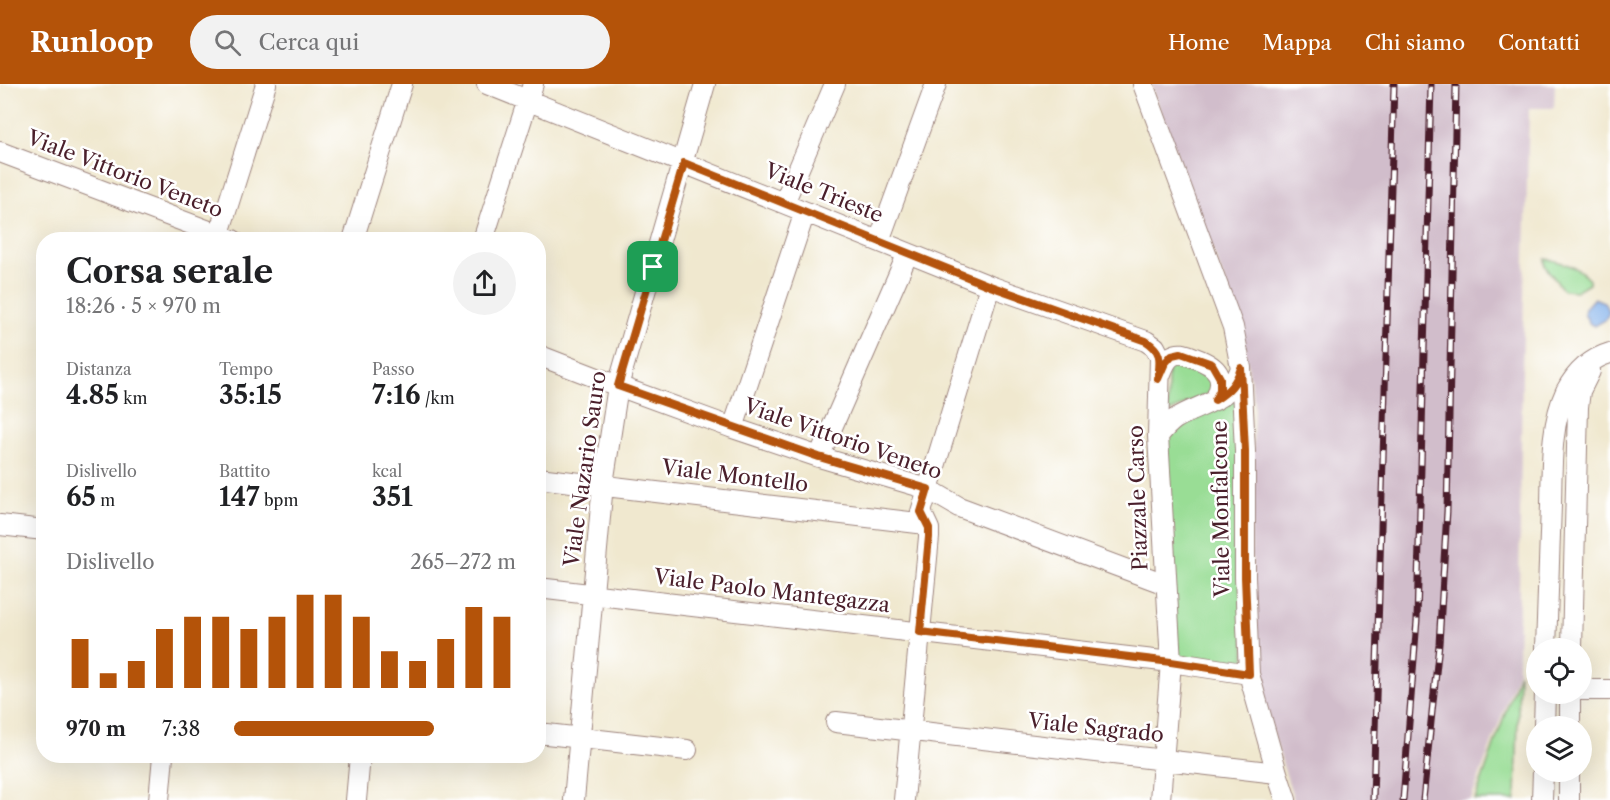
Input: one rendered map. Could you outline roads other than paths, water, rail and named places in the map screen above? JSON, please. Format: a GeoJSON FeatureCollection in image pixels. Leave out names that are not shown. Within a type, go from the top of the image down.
{"type":"FeatureCollection","features":[{"type":"Feature","properties":{"kind":"street"},"geometry":{"type":"LineString","coordinates":[[225,232],[266,84]]}},
{"type":"Feature","properties":{"kind":"street"},"geometry":{"type":"LineString","coordinates":[[356,232],[402,84]]}},
{"type":"Feature","properties":{"kind":"street","name":"Viale Trieste"},"geometry":{"type":"LineString","coordinates":[[487,84],[530,92],[684,163],[879,242],[990,286],[1146,341]]}},
{"type":"Feature","properties":{"kind":"street","name":"Viale Nazario Sauro"},"geometry":{"type":"LineString","coordinates":[[574,800],[603,484],[618,386],[705,84]]}},
{"type":"Feature","properties":{"kind":"street"},"geometry":{"type":"LineString","coordinates":[[784,202],[836,84]]}},
{"type":"Feature","properties":{"kind":"street"},"geometry":{"type":"LineString","coordinates":[[879,242],[936,84]]}},
{"type":"Feature","properties":{"kind":"street","name":"Viale Monfalcone"},"geometry":{"type":"LineString","coordinates":[[1143,84],[1233,327],[1241,368],[1245,451],[1245,577],[1249,674],[1286,800]]}},
{"type":"Feature","properties":{"kind":"street"},"geometry":{"type":"LineString","coordinates":[[486,232],[530,92]]}},
{"type":"Feature","properties":{"kind":"street","name":"Viale Vittorio Veneto"},"geometry":{"type":"LineString","coordinates":[[0,152],[207,232]]}},
{"type":"Feature","properties":{"kind":"street"},"geometry":{"type":"LineString","coordinates":[[733,428],[805,212]]}},
{"type":"Feature","properties":{"kind":"street"},"geometry":{"type":"LineString","coordinates":[[819,457],[908,253]]}},
{"type":"Feature","properties":{"kind":"street"},"geometry":{"type":"LineString","coordinates":[[904,800],[929,537],[929,528],[921,512],[990,286]]}},
{"type":"Feature","properties":{"kind":"street","name":"Piazzale Carso"},"geometry":{"type":"LineString","coordinates":[[1146,341],[1155,347],[1160,357],[1158,379],[1166,415],[1158,436],[1171,662],[1160,800]]}},
{"type":"Feature","properties":{"kind":"street"},"geometry":{"type":"LineString","coordinates":[[1158,379],[1165,363],[1172,355],[1181,353],[1212,364],[1220,378],[1220,390],[1215,400]]}},
{"type":"Feature","properties":{"kind":"street"},"geometry":{"type":"LineString","coordinates":[[1546,638],[1552,471],[1556,426],[1565,393],[1576,375],[1599,356],[1610,354]]}},
{"type":"Feature","properties":{"kind":"street"},"geometry":{"type":"LineString","coordinates":[[1572,638],[1580,391],[1587,375],[1610,354]]}},
{"type":"Feature","properties":{"kind":"street","name":"Viale Vittorio Veneto"},"geometry":{"type":"LineString","coordinates":[[546,358],[733,428],[819,457],[928,489],[959,507],[1165,584]]}},
{"type":"Feature","properties":{"kind":"street"},"geometry":{"type":"LineString","coordinates":[[1166,415],[1215,400],[1228,392],[1236,382],[1241,368]]}},
{"type":"Feature","properties":{"kind":"street","name":"Viale Montello"},"geometry":{"type":"LineString","coordinates":[[546,479],[926,524]]}},
{"type":"Feature","properties":{"kind":"street"},"geometry":{"type":"LineString","coordinates":[[0,525],[36,529]]}},
{"type":"Feature","properties":{"kind":"street","name":"Viale Paolo Mantegazza"},"geometry":{"type":"LineString","coordinates":[[546,589],[1171,662],[1249,674]]}},
{"type":"Feature","properties":{"kind":"street"},"geometry":{"type":"LineString","coordinates":[[1592,690],[1610,690]]}},
{"type":"Feature","properties":{"kind":"street","name":"Viale Sagrado"},"geometry":{"type":"LineString","coordinates":[[836,722],[1277,773]]}},
{"type":"Feature","properties":{"kind":"street"},"geometry":{"type":"LineString","coordinates":[[546,734],[687,750]]}},
{"type":"Feature","properties":{"kind":"street"},"geometry":{"type":"LineString","coordinates":[[159,800],[162,763]]}},
{"type":"Feature","properties":{"kind":"street"},"geometry":{"type":"LineString","coordinates":[[356,800],[359,763]]}},
{"type":"Feature","properties":{"kind":"street"},"geometry":{"type":"LineString","coordinates":[[1542,800],[1543,782]]}},
{"type":"Feature","properties":{"kind":"street"},"geometry":{"type":"LineString","coordinates":[[1569,782],[1569,800]]}},
{"type":"Feature","properties":{"kind":"water"},"geometry":{"type":"Polygon","coordinates":[[[1594,298],[1604,302],[1609,313],[1605,320],[1595,326],[1590,324],[1584,314],[1585,308],[1594,298]]]}},
{"type":"Feature","properties":{"kind":"railway"},"geometry":{"type":"LineString","coordinates":[[1373,800],[1394,84]]}},
{"type":"Feature","properties":{"kind":"railway"},"geometry":{"type":"LineString","coordinates":[[1403,800],[1417,620],[1431,84]]}},
{"type":"Feature","properties":{"kind":"railway"},"geometry":{"type":"LineString","coordinates":[[1423,800],[1439,644],[1447,511],[1456,84]]}}]}
